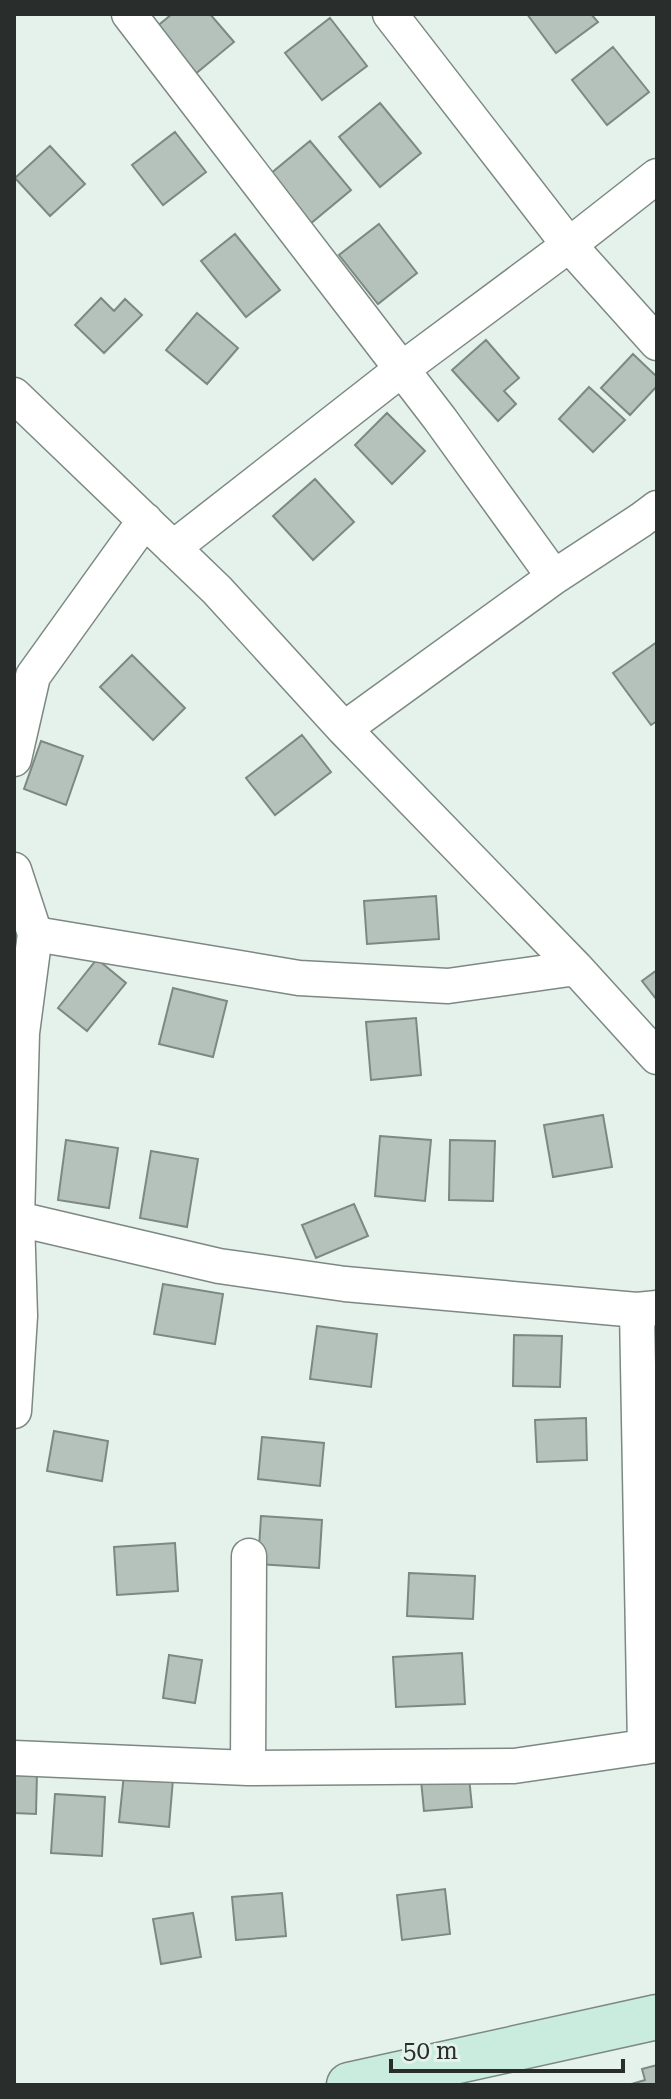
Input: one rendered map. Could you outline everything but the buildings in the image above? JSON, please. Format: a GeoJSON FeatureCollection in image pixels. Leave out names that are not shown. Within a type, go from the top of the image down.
{"type":"FeatureCollection","features":[{"type":"Feature","properties":{"kind":"street"},"geometry":{"type":"LineString","coordinates":[[129,14],[402,369],[554,577]]}},
{"type":"Feature","properties":{"kind":"street"},"geometry":{"type":"LineString","coordinates":[[390,14],[569,245],[657,343]]}},
{"type":"Feature","properties":{"kind":"street"},"geometry":{"type":"LineString","coordinates":[[173,548],[657,176]]}},
{"type":"Feature","properties":{"kind":"street"},"geometry":{"type":"LineString","coordinates":[[14,395],[217,590],[344,729],[576,968],[657,1057]]}},
{"type":"Feature","properties":{"kind":"street"},"geometry":{"type":"LineString","coordinates":[[14,759],[33,676],[145,520]]}},
{"type":"Feature","properties":{"kind":"street"},"geometry":{"type":"LineString","coordinates":[[344,729],[554,577],[652,522]]}},
{"type":"Feature","properties":{"kind":"street"},"geometry":{"type":"LineString","coordinates":[[14,870],[35,934],[22,1033],[15,1219],[20,1316],[14,1411]]}},
{"type":"Feature","properties":{"kind":"street"},"geometry":{"type":"LineString","coordinates":[[35,934],[299,978],[448,986],[576,968]]}},
{"type":"Feature","properties":{"kind":"street"},"geometry":{"type":"LineString","coordinates":[[14,1758],[248,1768],[514,1766],[651,1746],[647,1309],[345,1284],[219,1266],[15,1219]]}},
{"type":"Feature","properties":{"kind":"street"},"geometry":{"type":"LineString","coordinates":[[248,1768],[249,1556]]}},
{"type":"Feature","properties":{"kind":"street"},"geometry":{"type":"LineString","coordinates":[[349,2085],[657,2017]]}}]}
